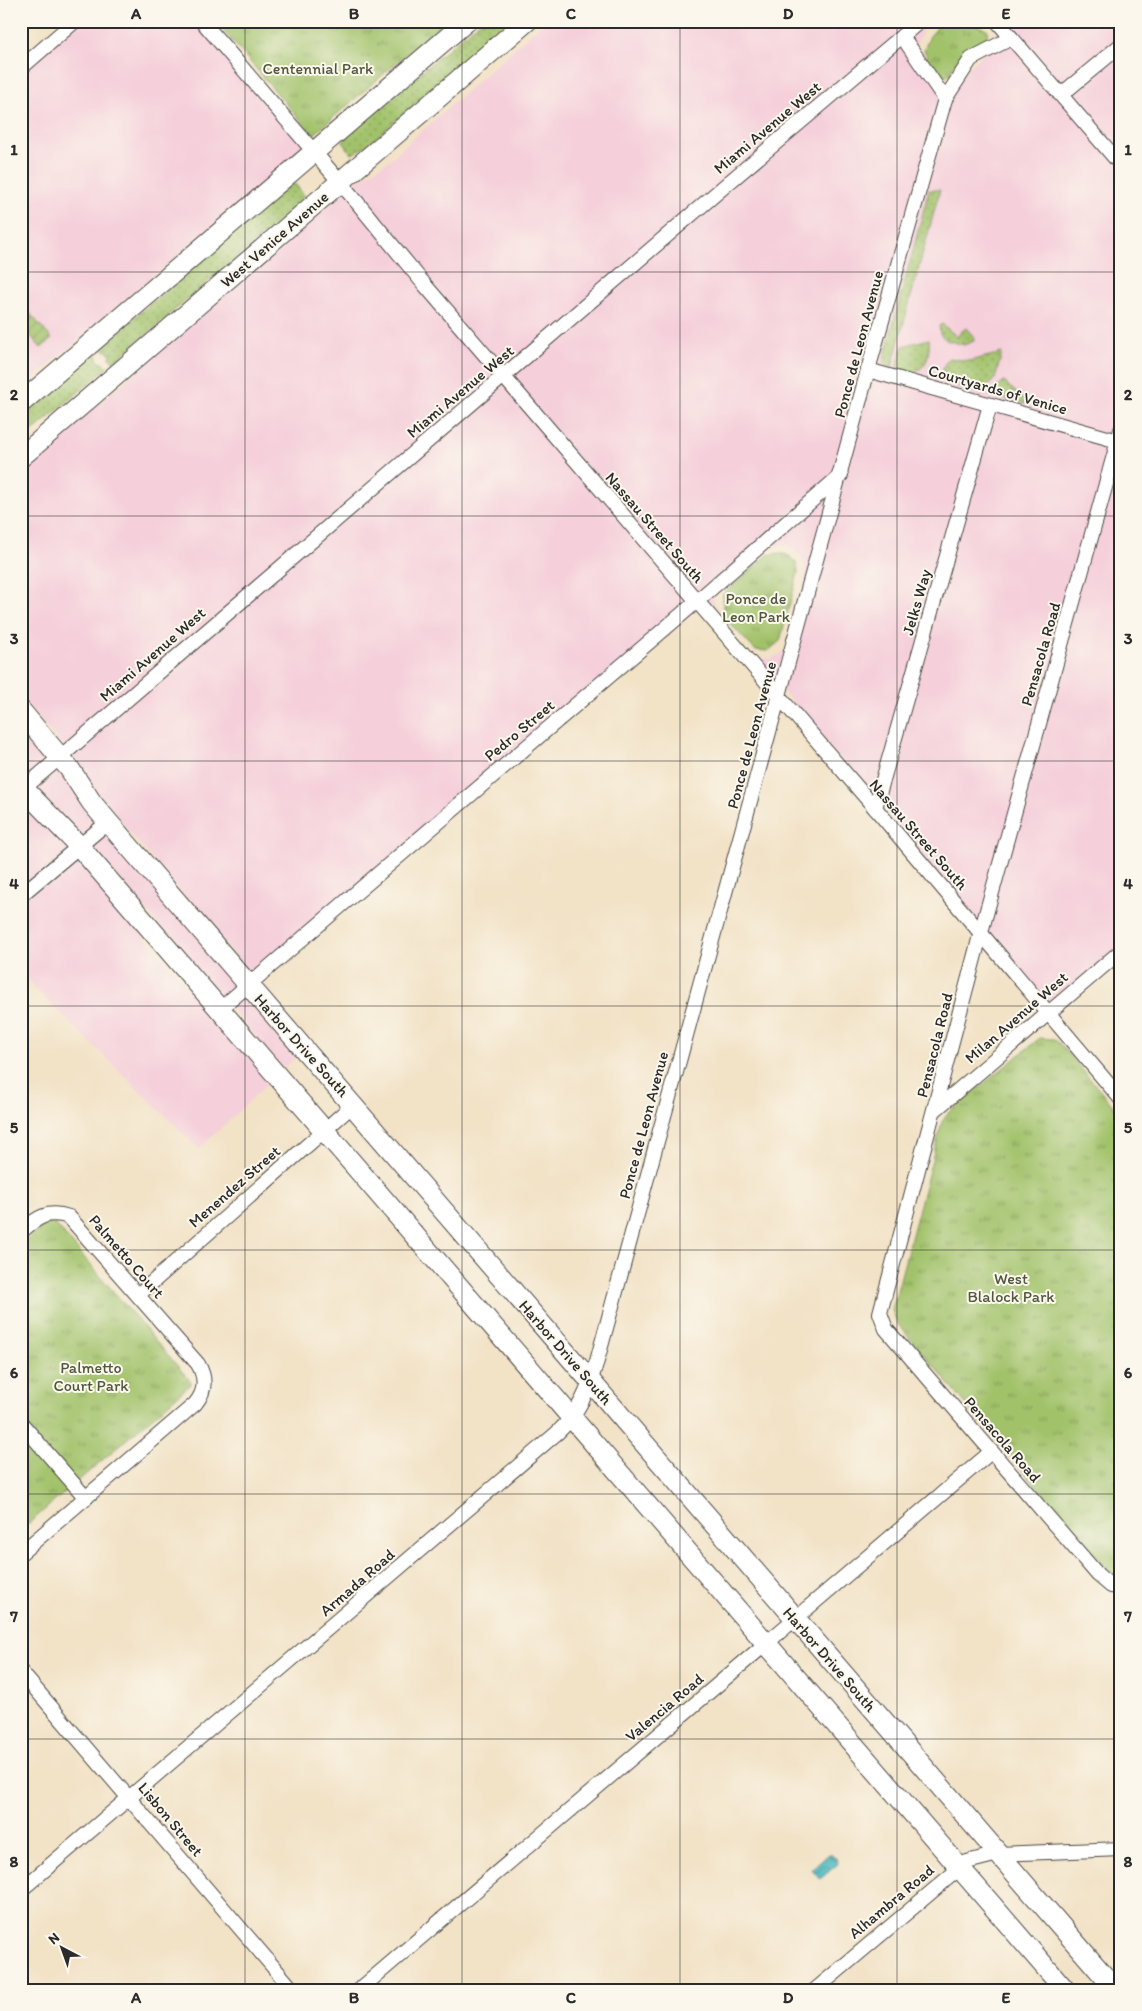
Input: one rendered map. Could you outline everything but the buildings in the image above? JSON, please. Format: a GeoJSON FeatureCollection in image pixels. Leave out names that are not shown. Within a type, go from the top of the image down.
{"type":"FeatureCollection","features":[{"type":"Feature","properties":{"kind":"street"},"geometry":{"type":"LineString","coordinates":[[21,68],[75,21]]}},
{"type":"Feature","properties":{"kind":"street","name":"Nassau Street South"},"geometry":{"type":"LineString","coordinates":[[202,21],[696,602],[981,932],[1121,1099]]}},
{"type":"Feature","properties":{"kind":"street"},"geometry":{"type":"LineString","coordinates":[[21,403],[467,21]]}},
{"type":"Feature","properties":{"kind":"street","name":"West Venice Avenue"},"geometry":{"type":"LineString","coordinates":[[21,457],[527,21]]}},
{"type":"Feature","properties":{"kind":"street","name":"Miami Avenue West"},"geometry":{"type":"LineString","coordinates":[[22,787],[60,757],[920,21]]}},
{"type":"Feature","properties":{"kind":"street"},"geometry":{"type":"LineString","coordinates":[[997,21],[1062,94],[1121,166]]}},
{"type":"Feature","properties":{"kind":"street"},"geometry":{"type":"LineString","coordinates":[[902,36],[945,99]]}},
{"type":"Feature","properties":{"kind":"street","name":"Ponce de Leon Avenue"},"geometry":{"type":"LineString","coordinates":[[591,1380],[841,475],[868,370],[945,99],[971,59],[1011,38]]}},
{"type":"Feature","properties":{"kind":"street"},"geometry":{"type":"LineString","coordinates":[[1062,94],[1121,45]]}},
{"type":"Feature","properties":{"kind":"street","name":"Courtyards of Venice"},"geometry":{"type":"LineString","coordinates":[[868,370],[990,404],[1119,435]]}},
{"type":"Feature","properties":{"kind":"street","name":"Jelks Way"},"geometry":{"type":"LineString","coordinates":[[875,808],[990,404]]}},
{"type":"Feature","properties":{"kind":"street","name":"Pensacola Road"},"geometry":{"type":"LineString","coordinates":[[1119,435],[981,932],[935,1110],[880,1308],[880,1318],[886,1329],[1098,1576],[1111,1586],[1121,1587]]}},
{"type":"Feature","properties":{"kind":"street","name":"Pedro Street"},"geometry":{"type":"LineString","coordinates":[[219,1010],[696,602],[841,475]]}},
{"type":"Feature","properties":{"kind":"street","name":"Harbor Drive South"},"geometry":{"type":"LineString","coordinates":[[21,711],[60,757],[108,822],[354,1104],[1116,1990]]}},
{"type":"Feature","properties":{"kind":"street"},"geometry":{"type":"LineString","coordinates":[[22,787],[79,846],[1065,1990]]}},
{"type":"Feature","properties":{"kind":"street"},"geometry":{"type":"LineString","coordinates":[[21,895],[108,822]]}},
{"type":"Feature","properties":{"kind":"street","name":"Milan Avenue West"},"geometry":{"type":"LineString","coordinates":[[935,1110],[1121,951]]}},
{"type":"Feature","properties":{"kind":"street","name":"Menendez Street"},"geometry":{"type":"LineString","coordinates":[[138,1295],[354,1104]]}},
{"type":"Feature","properties":{"kind":"street","name":"Palmetto Court"},"geometry":{"type":"LineString","coordinates":[[21,1232],[42,1215],[51,1213],[69,1217],[193,1359],[203,1376],[203,1388],[199,1399],[86,1498]]}},
{"type":"Feature","properties":{"kind":"street","name":"Armada Road"},"geometry":{"type":"LineString","coordinates":[[21,1890],[572,1419],[584,1400],[591,1380]]}},
{"type":"Feature","properties":{"kind":"street"},"geometry":{"type":"LineString","coordinates":[[21,1422],[86,1498],[21,1553]]}},
{"type":"Feature","properties":{"kind":"street","name":"Valencia Road"},"geometry":{"type":"LineString","coordinates":[[359,1990],[991,1452]]}},
{"type":"Feature","properties":{"kind":"street","name":"Lisbon Street"},"geometry":{"type":"LineString","coordinates":[[21,1672],[292,1990]]}},
{"type":"Feature","properties":{"kind":"street","name":"Alhambra Road"},"geometry":{"type":"LineString","coordinates":[[815,1990],[958,1867],[976,1858],[998,1854],[1121,1849]]}},
{"type":"Feature","properties":{"kind":"shaded area"},"geometry":{"type":"Polygon","coordinates":[[[65,21],[204,21],[310,143],[21,389],[21,59],[65,21]]]}},
{"type":"Feature","properties":{"kind":"shaded area"},"geometry":{"type":"Polygon","coordinates":[[[545,21],[931,21],[923,30],[915,49],[943,85],[951,84],[996,42],[997,31],[995,25],[989,21],[1121,21],[1121,948],[1049,1005],[755,658],[770,659],[782,653],[787,647],[806,576],[804,562],[799,554],[793,548],[782,544],[763,549],[716,588],[713,606],[716,619],[703,605],[255,979],[100,798],[74,759],[21,697],[21,471],[357,180],[386,163],[545,21]]]}},
{"type":"Feature","properties":{"kind":"shaded area"},"geometry":{"type":"Polygon","coordinates":[[[21,726],[298,1055],[283,1069],[86,840],[21,772],[21,726]]]}},
{"type":"Feature","properties":{"kind":"shaded area"},"geometry":{"type":"Polygon","coordinates":[[[21,800],[57,836],[269,1082],[199,1149],[35,988],[21,968],[21,800]]]}},
{"type":"Feature","properties":{"kind":"green space","name":"Centennial Park"},"geometry":{"type":"Polygon","coordinates":[[[215,21],[445,21],[313,135],[215,21]]]}},
{"type":"Feature","properties":{"kind":"green space"},"geometry":{"type":"Polygon","coordinates":[[[481,21],[512,21],[366,146],[352,154],[343,142],[348,134],[481,21]]]}},
{"type":"Feature","properties":{"kind":"green space"},"geometry":{"type":"Polygon","coordinates":[[[943,21],[969,22],[988,30],[986,43],[962,54],[948,76],[943,77],[936,72],[924,50],[930,36],[943,21]]]}},
{"type":"Feature","properties":{"kind":"green space"},"geometry":{"type":"Polygon","coordinates":[[[295,184],[304,195],[298,205],[114,362],[110,358],[111,354],[100,347],[290,185],[295,184]]]}},
{"type":"Feature","properties":{"kind":"green space"},"geometry":{"type":"Polygon","coordinates":[[[929,190],[940,190],[891,370],[883,362],[929,190]]]}},
{"type":"Feature","properties":{"kind":"green space"},"geometry":{"type":"Polygon","coordinates":[[[21,303],[52,339],[41,348],[21,325],[21,303]]]}},
{"type":"Feature","properties":{"kind":"green space"},"geometry":{"type":"Polygon","coordinates":[[[942,324],[956,336],[966,328],[974,337],[974,341],[964,345],[946,340],[940,334],[939,326],[942,324]]]}},
{"type":"Feature","properties":{"kind":"green space"},"geometry":{"type":"Polygon","coordinates":[[[929,339],[926,361],[921,369],[912,372],[896,371],[903,346],[929,339]]]}},
{"type":"Feature","properties":{"kind":"green space"},"geometry":{"type":"Polygon","coordinates":[[[94,351],[98,356],[97,360],[108,367],[21,441],[21,414],[94,351]]]}},
{"type":"Feature","properties":{"kind":"green space"},"geometry":{"type":"Polygon","coordinates":[[[1002,353],[995,379],[980,393],[958,386],[945,379],[943,373],[944,366],[949,358],[969,361],[1002,353]]]}},
{"type":"Feature","properties":{"kind":"green space"},"geometry":{"type":"Polygon","coordinates":[[[1003,381],[1026,401],[1026,404],[989,395],[1003,381]]]}},
{"type":"Feature","properties":{"kind":"green space","name":"Ponce de Leon Park"},"geometry":{"type":"Polygon","coordinates":[[[780,553],[793,559],[797,565],[798,573],[780,641],[768,651],[755,650],[723,616],[723,594],[768,555],[780,553]]]}},
{"type":"Feature","properties":{"kind":"green space","name":"West Blalock Park"},"geometry":{"type":"Polygon","coordinates":[[[1040,1038],[1054,1039],[1061,1045],[1121,1115],[1121,1574],[1113,1573],[1104,1566],[897,1323],[892,1310],[942,1122],[948,1113],[1040,1038]]]}},
{"type":"Feature","properties":{"kind":"green space","name":"Palmetto Court Park"},"geometry":{"type":"Polygon","coordinates":[[[51,1219],[192,1383],[21,1530],[21,1245],[51,1219]]]}},
{"type":"Feature","properties":{"kind":"water"},"geometry":{"type":"Polygon","coordinates":[[[829,1854],[836,1857],[838,1864],[820,1879],[812,1869],[829,1854]]]}}]}
